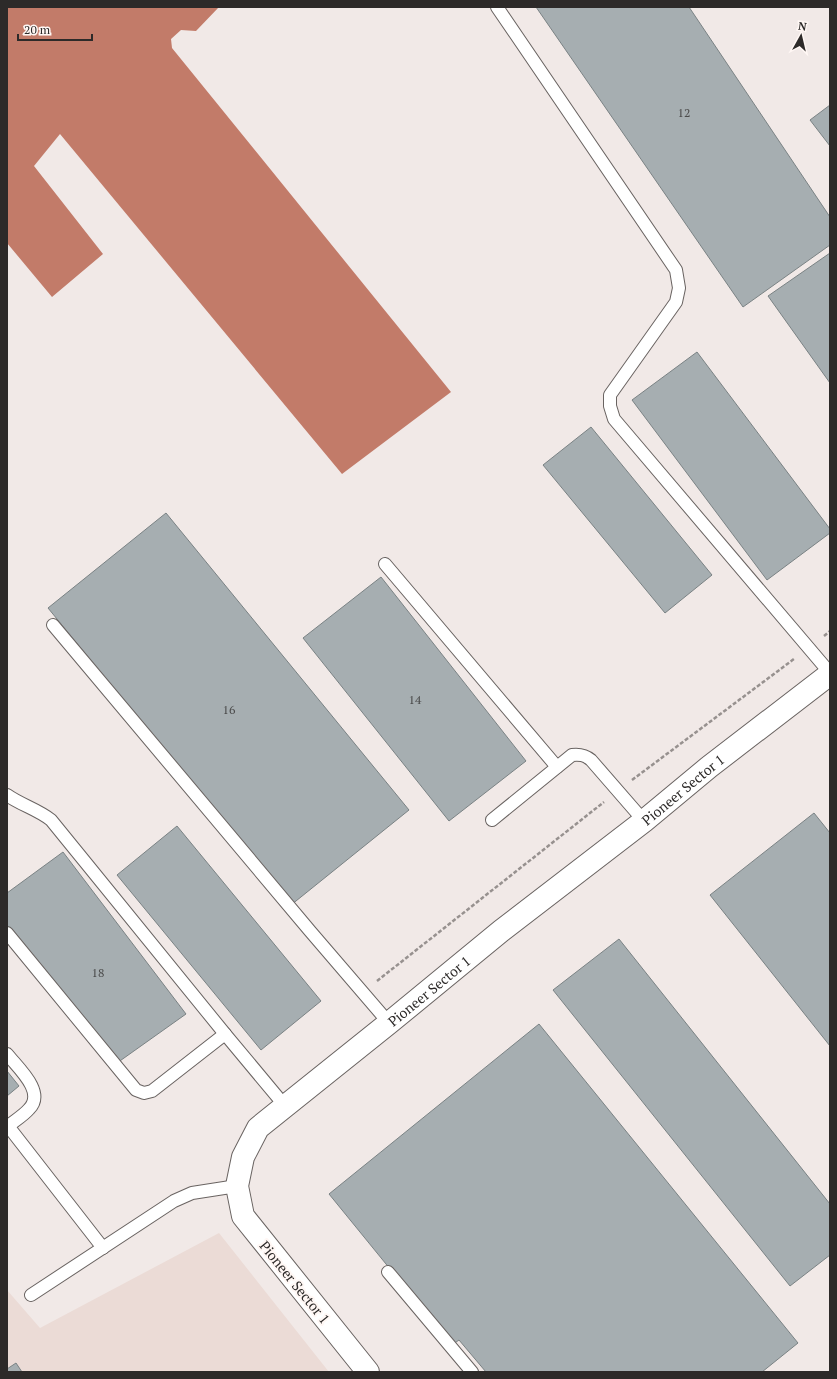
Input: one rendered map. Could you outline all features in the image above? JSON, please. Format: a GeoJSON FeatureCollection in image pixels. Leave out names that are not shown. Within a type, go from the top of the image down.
{"type":"FeatureCollection","features":[{"type":"Feature","properties":{"kind":"street","name":"Pioneer Sector 1"},"geometry":{"type":"LineString","coordinates":[[368,1372],[243,1216],[237,1186],[243,1157],[258,1128],[390,1024],[501,931],[644,821],[709,767],[830,674]]}},
{"type":"Feature","properties":{"kind":"lane"},"geometry":{"type":"LineString","coordinates":[[497,7],[676,270],[679,288],[676,302],[610,395],[610,406],[614,419],[830,674]]}},
{"type":"Feature","properties":{"kind":"lane"},"geometry":{"type":"LineString","coordinates":[[385,564],[557,768]]}},
{"type":"Feature","properties":{"kind":"lane"},"geometry":{"type":"LineString","coordinates":[[53,625],[390,1024]]}},
{"type":"Feature","properties":{"kind":"lane"},"geometry":{"type":"LineString","coordinates":[[492,820],[572,756],[578,754],[586,756],[644,821]]}},
{"type":"Feature","properties":{"kind":"lane"},"geometry":{"type":"LineString","coordinates":[[7,796],[42,813],[51,820],[285,1106]]}},
{"type":"Feature","properties":{"kind":"lane"},"geometry":{"type":"LineString","coordinates":[[7,933],[136,1090],[144,1093],[152,1091],[225,1034]]}},
{"type":"Feature","properties":{"kind":"lane"},"geometry":{"type":"LineString","coordinates":[[7,1054],[33,1087],[35,1094],[34,1102],[30,1109],[8,1126],[103,1248]]}},
{"type":"Feature","properties":{"kind":"lane"},"geometry":{"type":"LineString","coordinates":[[31,1295],[174,1201],[192,1193],[237,1186]]}},
{"type":"Feature","properties":{"kind":"lane"},"geometry":{"type":"LineString","coordinates":[[388,1272],[472,1372]]}},
{"type":"Feature","properties":{"kind":"path"},"geometry":{"type":"LineString","coordinates":[[363,992],[618,791],[830,631]]}},
{"type":"Feature","properties":{"kind":"shaded area"},"geometry":{"type":"Polygon","coordinates":[[[7,7],[219,7],[196,31],[181,30],[171,39],[172,48],[451,392],[342,474],[60,134],[34,166],[103,254],[52,297],[7,243],[7,7]]]}},
{"type":"Feature","properties":{"kind":"shaded area"},"geometry":{"type":"Polygon","coordinates":[[[219,1233],[329,1372],[7,1372],[7,1290],[40,1328],[219,1233]]]}},
{"type":"Feature","properties":{"kind":"building"},"geometry":{"type":"Polygon","coordinates":[[[536,7],[689,7],[830,217],[830,245],[743,307],[536,7]]]}},
{"type":"Feature","properties":{"kind":"building"},"geometry":{"type":"Polygon","coordinates":[[[830,105],[830,146],[810,120],[830,105]]]}},
{"type":"Feature","properties":{"kind":"building"},"geometry":{"type":"Polygon","coordinates":[[[830,253],[830,383],[768,296],[830,253]]]}},
{"type":"Feature","properties":{"kind":"building"},"geometry":{"type":"Polygon","coordinates":[[[697,352],[830,529],[830,533],[767,580],[632,400],[697,352]]]}},
{"type":"Feature","properties":{"kind":"building"},"geometry":{"type":"Polygon","coordinates":[[[591,427],[712,575],[665,613],[543,465],[591,427]]]}},
{"type":"Feature","properties":{"kind":"building"},"geometry":{"type":"Polygon","coordinates":[[[166,513],[409,810],[291,905],[48,608],[166,513]]]}},
{"type":"Feature","properties":{"kind":"building"},"geometry":{"type":"Polygon","coordinates":[[[381,577],[526,761],[449,821],[303,638],[381,577]]]}},
{"type":"Feature","properties":{"kind":"building"},"geometry":{"type":"Polygon","coordinates":[[[814,813],[830,833],[830,1046],[710,895],[814,813]]]}},
{"type":"Feature","properties":{"kind":"building"},"geometry":{"type":"Polygon","coordinates":[[[177,826],[321,1001],[261,1050],[117,875],[177,826]]]}},
{"type":"Feature","properties":{"kind":"building"},"geometry":{"type":"Polygon","coordinates":[[[63,852],[186,1014],[117,1063],[7,929],[7,893],[63,852]]]}},
{"type":"Feature","properties":{"kind":"building"},"geometry":{"type":"Polygon","coordinates":[[[619,939],[830,1204],[830,1255],[790,1286],[553,990],[619,939]]]}},
{"type":"Feature","properties":{"kind":"building"},"geometry":{"type":"Polygon","coordinates":[[[539,1024],[798,1343],[762,1372],[486,1372],[459,1340],[452,1345],[329,1194],[539,1024]]]}},
{"type":"Feature","properties":{"kind":"building"},"geometry":{"type":"Polygon","coordinates":[[[7,1071],[19,1086],[7,1096],[7,1071]]]}},
{"type":"Feature","properties":{"kind":"building"},"geometry":{"type":"Polygon","coordinates":[[[16,1363],[22,1372],[7,1372],[7,1369],[16,1363]]]}}]}
